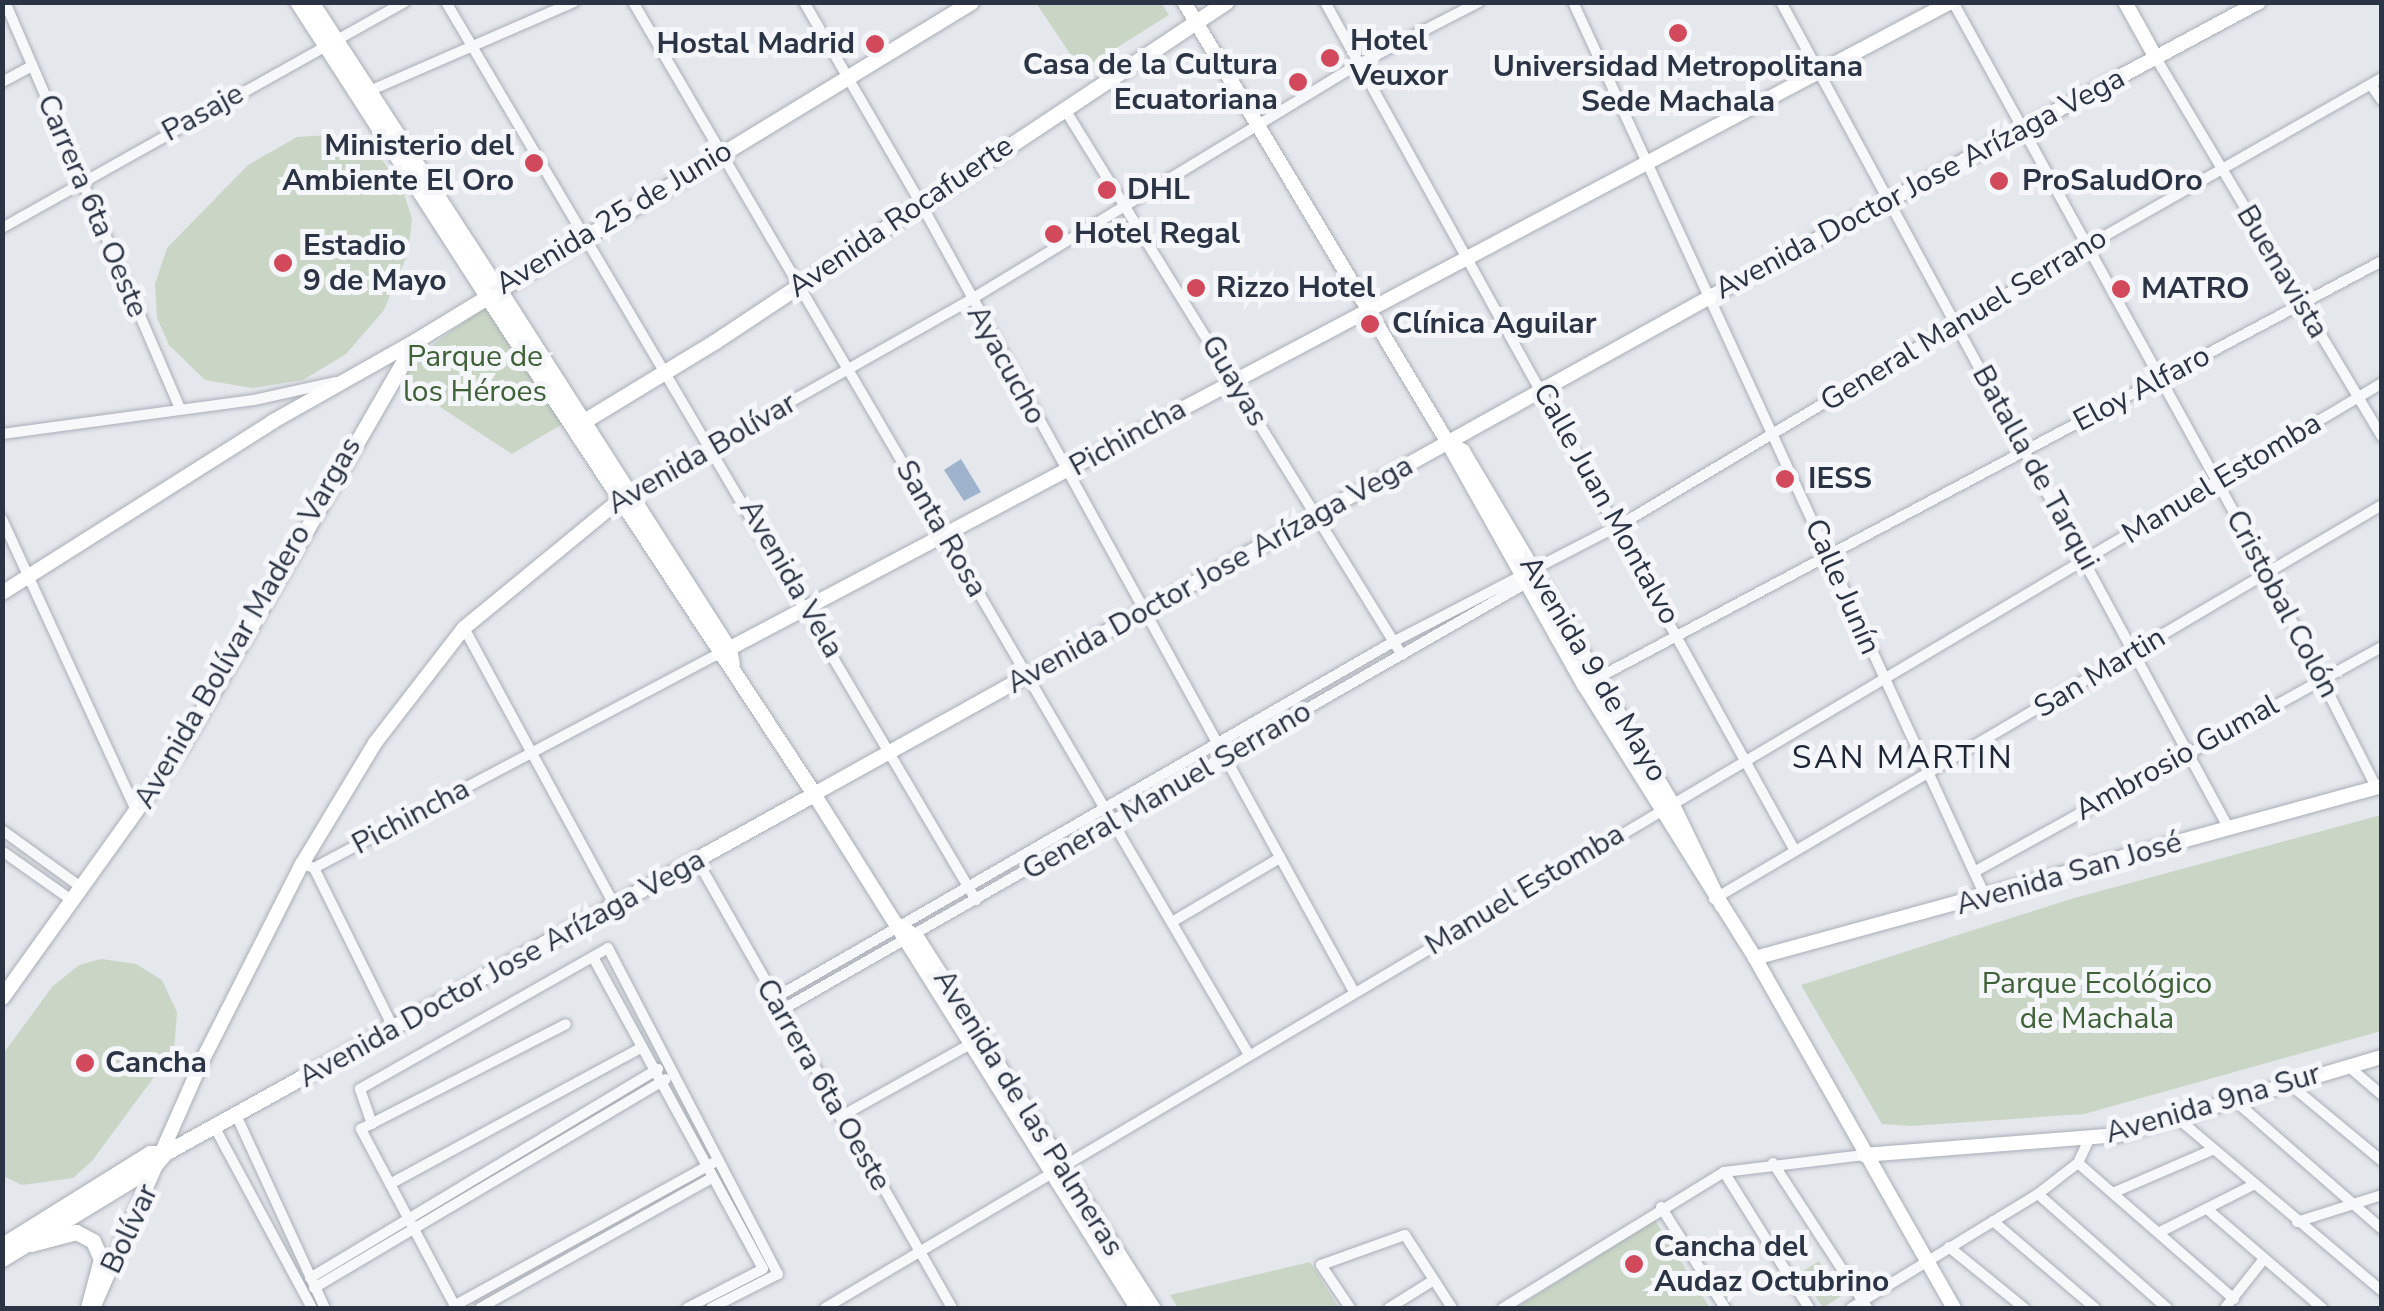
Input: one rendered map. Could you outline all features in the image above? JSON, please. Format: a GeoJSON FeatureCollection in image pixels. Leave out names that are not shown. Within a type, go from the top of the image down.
{"type":"FeatureCollection","features":[{"type":"Feature","properties":{"kind":"main road","name":"Avenida 25 de Junio"},"geometry":{"type":"LineString","coordinates":[[416,341],[971,2]]}},
{"type":"Feature","properties":{"kind":"main road","name":"Avenida Rocafuerte"},"geometry":{"type":"LineString","coordinates":[[579,424],[799,285],[1226,2]]}},
{"type":"Feature","properties":{"kind":"main road","name":"Avenida de las Palmeras"},"geometry":{"type":"LineString","coordinates":[[492,292],[626,495],[814,794]]}},
{"type":"Feature","properties":{"kind":"main road","name":"Avenida Bolívar Madero Vargas"},"geometry":{"type":"LineString","coordinates":[[2,996],[137,812],[416,341]]}},
{"type":"Feature","properties":{"kind":"main road","name":"Avenida Doctor Jose Arízaga Vega"},"geometry":{"type":"LineString","coordinates":[[2,1246],[150,1153],[166,1151],[237,1118],[814,794]]}},
{"type":"Feature","properties":{"kind":"main road","name":"Avenida Doctor Jose Arízaga Vega"},"geometry":{"type":"LineString","coordinates":[[2,1259],[153,1167],[166,1151]]}},
{"type":"Feature","properties":{"kind":"main road"},"geometry":{"type":"LineString","coordinates":[[27,1244],[76,1232],[93,1241],[101,1259],[90,1308]]}},
{"type":"Feature","properties":{"kind":"street","name":"Carrera 6ta Oeste"},"geometry":{"type":"LineString","coordinates":[[5,2],[79,182],[180,408]]}},
{"type":"Feature","properties":{"kind":"street","name":"Avenida de las Palmeras"},"geometry":{"type":"LineString","coordinates":[[296,2],[330,43],[492,292]]}},
{"type":"Feature","properties":{"kind":"street","name":"Avenida de las Palmeras"},"geometry":{"type":"LineString","coordinates":[[312,2],[330,43]]}},
{"type":"Feature","properties":{"kind":"street","name":"Pasaje"},"geometry":{"type":"LineString","coordinates":[[2,228],[405,2]]}},
{"type":"Feature","properties":{"kind":"street","name":"Avenida Vela"},"geometry":{"type":"LineString","coordinates":[[446,2],[892,750],[976,900]]}},
{"type":"Feature","properties":{"kind":"street"},"geometry":{"type":"LineString","coordinates":[[364,94],[574,2]]}},
{"type":"Feature","properties":{"kind":"street","name":"Santa Rosa"},"geometry":{"type":"LineString","coordinates":[[633,2],[847,371],[946,533],[1024,679],[1249,1055]]}},
{"type":"Feature","properties":{"kind":"street","name":"Ayacucho"},"geometry":{"type":"LineString","coordinates":[[804,2],[920,202],[1065,473],[1146,610],[1353,990]]}},
{"type":"Feature","properties":{"kind":"street","name":"Avenida 9 de Mayo"},"geometry":{"type":"LineString","coordinates":[[1184,2],[1530,575],[1954,1308]]}},
{"type":"Feature","properties":{"kind":"street","name":"Calle Juan Montalvo"},"geometry":{"type":"LineString","coordinates":[[1325,2],[1465,258],[1620,526],[1796,851]]}},
{"type":"Feature","properties":{"kind":"street","name":"Avenida Bolívar"},"geometry":{"type":"LineString","coordinates":[[166,1151],[202,1061],[375,743],[464,628],[626,495],[970,300],[1358,65],[1478,2]]}},
{"type":"Feature","properties":{"kind":"street","name":"Calle Junín"},"geometry":{"type":"LineString","coordinates":[[1573,2],[1646,169],[1774,433],[1986,900]]}},
{"type":"Feature","properties":{"kind":"street","name":"Batalla de Tarqui"},"geometry":{"type":"LineString","coordinates":[[1781,2],[2229,828]]}},
{"type":"Feature","properties":{"kind":"street","name":"Pichincha"},"geometry":{"type":"LineString","coordinates":[[308,866],[727,656],[807,607],[1065,473],[1234,379],[1646,169],[1952,2]]}},
{"type":"Feature","properties":{"kind":"street","name":"Cristobal Colón"},"geometry":{"type":"LineString","coordinates":[[1952,2],[2158,380],[2218,482],[2379,786]]}},
{"type":"Feature","properties":{"kind":"street","name":"Buenavista"},"geometry":{"type":"LineString","coordinates":[[2125,2],[2382,437]]}},
{"type":"Feature","properties":{"kind":"street","name":"Avenida Doctor Jose Arízaga Vega"},"geometry":{"type":"LineString","coordinates":[[814,794],[1710,297],[2259,2]]}},
{"type":"Feature","properties":{"kind":"street"},"geometry":{"type":"LineString","coordinates":[[2,82],[32,66]]}},
{"type":"Feature","properties":{"kind":"street"},"geometry":{"type":"LineString","coordinates":[[2376,82],[2382,101]]}},
{"type":"Feature","properties":{"kind":"street","name":"General Manuel Serrano"},"geometry":{"type":"LineString","coordinates":[[780,1010],[910,940],[1402,655],[1548,564],[1620,526],[2086,246],[2376,82]]}},
{"type":"Feature","properties":{"kind":"street","name":"Guayas"},"geometry":{"type":"LineString","coordinates":[[1064,108],[1127,204],[1402,655]]}},
{"type":"Feature","properties":{"kind":"street","name":"Eloy Alfaro"},"geometry":{"type":"LineString","coordinates":[[1590,682],[1826,552],[2025,452],[2382,261]]}},
{"type":"Feature","properties":{"kind":"street","name":"Avenida 25 de Junio"},"geometry":{"type":"LineString","coordinates":[[2,593],[272,422],[416,341]]}},
{"type":"Feature","properties":{"kind":"street"},"geometry":{"type":"LineString","coordinates":[[2,434],[254,400],[342,380]]}},
{"type":"Feature","properties":{"kind":"street","name":"Manuel Estomba"},"geometry":{"type":"LineString","coordinates":[[824,1308],[1353,990],[2382,383]]}},
{"type":"Feature","properties":{"kind":"street"},"geometry":{"type":"LineString","coordinates":[[254,400],[271,409],[272,422]]}},
{"type":"Feature","properties":{"kind":"street","name":"San Martin"},"geometry":{"type":"LineString","coordinates":[[1719,900],[2382,505]]}},
{"type":"Feature","properties":{"kind":"street"},"geometry":{"type":"LineString","coordinates":[[2,519],[137,812]]}},
{"type":"Feature","properties":{"kind":"street","name":"General Manuel Serrano"},"geometry":{"type":"LineString","coordinates":[[773,999],[897,923],[1393,642],[1530,575]]}},
{"type":"Feature","properties":{"kind":"street"},"geometry":{"type":"LineString","coordinates":[[464,628],[535,752],[616,907]]}},
{"type":"Feature","properties":{"kind":"street","name":"Ambrosio Gumal"},"geometry":{"type":"LineString","coordinates":[[1974,872],[2188,750],[2382,647]]}},
{"type":"Feature","properties":{"kind":"street","name":"Avenida San José"},"geometry":{"type":"LineString","coordinates":[[1755,958],[1986,900],[2379,786]]}},
{"type":"Feature","properties":{"kind":"street","name":"Avenida de las Palmeras"},"geometry":{"type":"LineString","coordinates":[[814,794],[1056,1168],[1136,1308]]}},
{"type":"Feature","properties":{"kind":"street"},"geometry":{"type":"LineString","coordinates":[[2,830],[78,895]]}},
{"type":"Feature","properties":{"kind":"street"},"geometry":{"type":"LineString","coordinates":[[2,851],[78,895]]}},
{"type":"Feature","properties":{"kind":"street"},"geometry":{"type":"LineString","coordinates":[[1172,922],[1280,858]]}},
{"type":"Feature","properties":{"kind":"street","name":"Carrera 6ta Oeste"},"geometry":{"type":"LineString","coordinates":[[697,860],[952,1308]]}},
{"type":"Feature","properties":{"kind":"street"},"geometry":{"type":"LineString","coordinates":[[308,866],[394,1029]]}},
{"type":"Feature","properties":{"kind":"street"},"geometry":{"type":"LineString","coordinates":[[372,1124],[360,1089],[608,948],[671,1069],[713,1168],[763,1268],[687,1308]]}},
{"type":"Feature","properties":{"kind":"street"},"geometry":{"type":"LineString","coordinates":[[593,957],[658,1076],[778,1274],[711,1308]]}},
{"type":"Feature","properties":{"kind":"street"},"geometry":{"type":"LineString","coordinates":[[566,1024],[361,1129],[455,1307],[713,1168]]}},
{"type":"Feature","properties":{"kind":"street"},"geometry":{"type":"LineString","coordinates":[[840,1116],[976,1041]]}},
{"type":"Feature","properties":{"kind":"street"},"geometry":{"type":"LineString","coordinates":[[390,1184],[642,1046]]}},
{"type":"Feature","properties":{"kind":"street","name":"Avenida 9na Sur"},"geometry":{"type":"LineString","coordinates":[[1864,1155],[2088,1139],[2382,1057]]}},
{"type":"Feature","properties":{"kind":"street"},"geometry":{"type":"LineString","coordinates":[[2348,1066],[2382,1095]]}},
{"type":"Feature","properties":{"kind":"street"},"geometry":{"type":"LineString","coordinates":[[312,1283],[671,1069]]}},
{"type":"Feature","properties":{"kind":"street"},"geometry":{"type":"LineString","coordinates":[[2288,1083],[2382,1161]]}},
{"type":"Feature","properties":{"kind":"street"},"geometry":{"type":"LineString","coordinates":[[2233,1099],[2352,1206],[2382,1228]]}},
{"type":"Feature","properties":{"kind":"street"},"geometry":{"type":"LineString","coordinates":[[2176,1116],[2253,1186],[2382,1291]]}},
{"type":"Feature","properties":{"kind":"street"},"geometry":{"type":"LineString","coordinates":[[237,1118],[248,1153],[325,1308]]}},
{"type":"Feature","properties":{"kind":"street"},"geometry":{"type":"LineString","coordinates":[[215,1128],[312,1308]]}},
{"type":"Feature","properties":{"kind":"street"},"geometry":{"type":"LineString","coordinates":[[1851,1308],[1864,1305],[1949,1246],[2038,1194],[2078,1163],[2088,1139]]}},
{"type":"Feature","properties":{"kind":"street"},"geometry":{"type":"LineString","coordinates":[[2115,1192],[2212,1150]]}},
{"type":"Feature","properties":{"kind":"street","name":"Bolívar"},"geometry":{"type":"LineString","coordinates":[[90,1308],[166,1151]]}},
{"type":"Feature","properties":{"kind":"street"},"geometry":{"type":"LineString","coordinates":[[235,1161],[248,1153]]}},
{"type":"Feature","properties":{"kind":"street"},"geometry":{"type":"LineString","coordinates":[[1504,1308],[1661,1207],[1724,1172],[1773,1163],[1864,1155]]}},
{"type":"Feature","properties":{"kind":"street"},"geometry":{"type":"LineString","coordinates":[[1773,1163],[1864,1305]]}},
{"type":"Feature","properties":{"kind":"street"},"geometry":{"type":"LineString","coordinates":[[2078,1163],[2234,1298]]}},
{"type":"Feature","properties":{"kind":"street"},"geometry":{"type":"LineString","coordinates":[[480,1308],[713,1168]]}},
{"type":"Feature","properties":{"kind":"street","name":"Avenida de las Palmeras"},"geometry":{"type":"LineString","coordinates":[[1056,1168],[1153,1308]]}},
{"type":"Feature","properties":{"kind":"street"},"geometry":{"type":"LineString","coordinates":[[1724,1172],[1809,1308]]}},
{"type":"Feature","properties":{"kind":"street"},"geometry":{"type":"LineString","coordinates":[[2160,1232],[2253,1186]]}},
{"type":"Feature","properties":{"kind":"street"},"geometry":{"type":"LineString","coordinates":[[2038,1194],[2161,1307]]}},
{"type":"Feature","properties":{"kind":"street"},"geometry":{"type":"LineString","coordinates":[[2297,1222],[2382,1195]]}},
{"type":"Feature","properties":{"kind":"street"},"geometry":{"type":"LineString","coordinates":[[1661,1207],[1724,1308]]}},
{"type":"Feature","properties":{"kind":"street"},"geometry":{"type":"LineString","coordinates":[[2208,1210],[2322,1308]]}},
{"type":"Feature","properties":{"kind":"street"},"geometry":{"type":"LineString","coordinates":[[1992,1221],[2096,1308]]}},
{"type":"Feature","properties":{"kind":"street"},"geometry":{"type":"LineString","coordinates":[[1350,1308],[1321,1266],[1404,1235],[1452,1308]]}},
{"type":"Feature","properties":{"kind":"street"},"geometry":{"type":"LineString","coordinates":[[1949,1246],[2024,1308]]}},
{"type":"Feature","properties":{"kind":"street"},"geometry":{"type":"LineString","coordinates":[[2225,1308],[2264,1259]]}},
{"type":"Feature","properties":{"kind":"street"},"geometry":{"type":"LineString","coordinates":[[1389,1308],[1432,1281]]}},
{"type":"Feature","properties":{"kind":"street"},"geometry":{"type":"LineString","coordinates":[[2298,1308],[2308,1296]]}},
{"type":"Feature","properties":{"kind":"green space"},"geometry":{"type":"Polygon","coordinates":[[[1036,3],[1161,3],[1169,15],[1081,70],[1036,3]]]}},
{"type":"Feature","properties":{"kind":"green space","name":"Estadio 9 de Mayo"},"geometry":{"type":"Polygon","coordinates":[[[329,135],[381,159],[401,184],[412,219],[408,253],[384,310],[346,354],[303,380],[252,388],[205,380],[169,345],[157,318],[155,284],[167,248],[248,165],[297,137],[329,135]]]}},
{"type":"Feature","properties":{"kind":"green space","name":"Parque de los Héroes"},"geometry":{"type":"Polygon","coordinates":[[[486,306],[564,423],[512,454],[399,380],[431,346],[486,306]]]}},
{"type":"Feature","properties":{"kind":"green space","name":"Parque Ecológico de Machala"},"geometry":{"type":"Polygon","coordinates":[[[2381,815],[2381,1031],[2084,1114],[1911,1126],[1882,1124],[1801,985],[2071,899],[2381,815]]]}},
{"type":"Feature","properties":{"kind":"green space","name":"Cancha"},"geometry":{"type":"Polygon","coordinates":[[[101,959],[136,964],[162,980],[177,1012],[174,1050],[92,1161],[73,1178],[22,1185],[3,1176],[3,1054],[52,987],[79,965],[101,959]]]}},
{"type":"Feature","properties":{"kind":"green space","name":"Cancha del Audaz Octubrino"},"geometry":{"type":"Polygon","coordinates":[[[1655,1220],[1710,1308],[1516,1308],[1655,1220]]]}},
{"type":"Feature","properties":{"kind":"green space"},"geometry":{"type":"Polygon","coordinates":[[[1819,1261],[1841,1296],[1823,1308],[1800,1273],[1819,1261]]]}},
{"type":"Feature","properties":{"kind":"green space"},"geometry":{"type":"Polygon","coordinates":[[[1310,1262],[1339,1308],[1178,1308],[1170,1295],[1310,1262]]]}},
{"type":"Feature","properties":{"kind":"water"},"geometry":{"type":"Polygon","coordinates":[[[961,459],[981,492],[964,501],[944,470],[961,459]]]}},
{"type":"Feature","properties":{"kind":"place","name":"Universidad Metropolitana Sede Machala"},"geometry":{"type":"Point","coordinates":[1678,33]}},
{"type":"Feature","properties":{"kind":"place","name":"Hostal Madrid"},"geometry":{"type":"Point","coordinates":[875,44]}},
{"type":"Feature","properties":{"kind":"place","name":"Hotel Veuxor"},"geometry":{"type":"Point","coordinates":[1330,58]}},
{"type":"Feature","properties":{"kind":"place","name":"Casa de la Cultura Ecuatoriana"},"geometry":{"type":"Point","coordinates":[1298,82]}},
{"type":"Feature","properties":{"kind":"place","name":"Ministerio del Ambiente El Oro"},"geometry":{"type":"Point","coordinates":[534,163]}},
{"type":"Feature","properties":{"kind":"place","name":"ProSaludOro"},"geometry":{"type":"Point","coordinates":[1999,181]}},
{"type":"Feature","properties":{"kind":"place","name":"DHL"},"geometry":{"type":"Point","coordinates":[1107,190]}},
{"type":"Feature","properties":{"kind":"place","name":"Hotel Regal"},"geometry":{"type":"Point","coordinates":[1054,234]}},
{"type":"Feature","properties":{"kind":"place","name":"Estadio 9 de Mayo"},"geometry":{"type":"Point","coordinates":[283,263]}},
{"type":"Feature","properties":{"kind":"place","name":"Rizzo Hotel"},"geometry":{"type":"Point","coordinates":[1196,288]}},
{"type":"Feature","properties":{"kind":"place","name":"MATRO"},"geometry":{"type":"Point","coordinates":[2121,289]}},
{"type":"Feature","properties":{"kind":"place","name":"Clínica Aguilar"},"geometry":{"type":"Point","coordinates":[1370,324]}},
{"type":"Feature","properties":{"kind":"place","name":"IESS"},"geometry":{"type":"Point","coordinates":[1785,479]}},
{"type":"Feature","properties":{"kind":"place","name":"Cancha"},"geometry":{"type":"Point","coordinates":[85,1063]}},
{"type":"Feature","properties":{"kind":"place","name":"Cancha del Audaz Octubrino"},"geometry":{"type":"Point","coordinates":[1634,1264]}},
{"type":"Feature","properties":{"kind":"district","name":"SAN MARTIN"},"geometry":{"type":"Point","coordinates":[1903,758]}}]}
